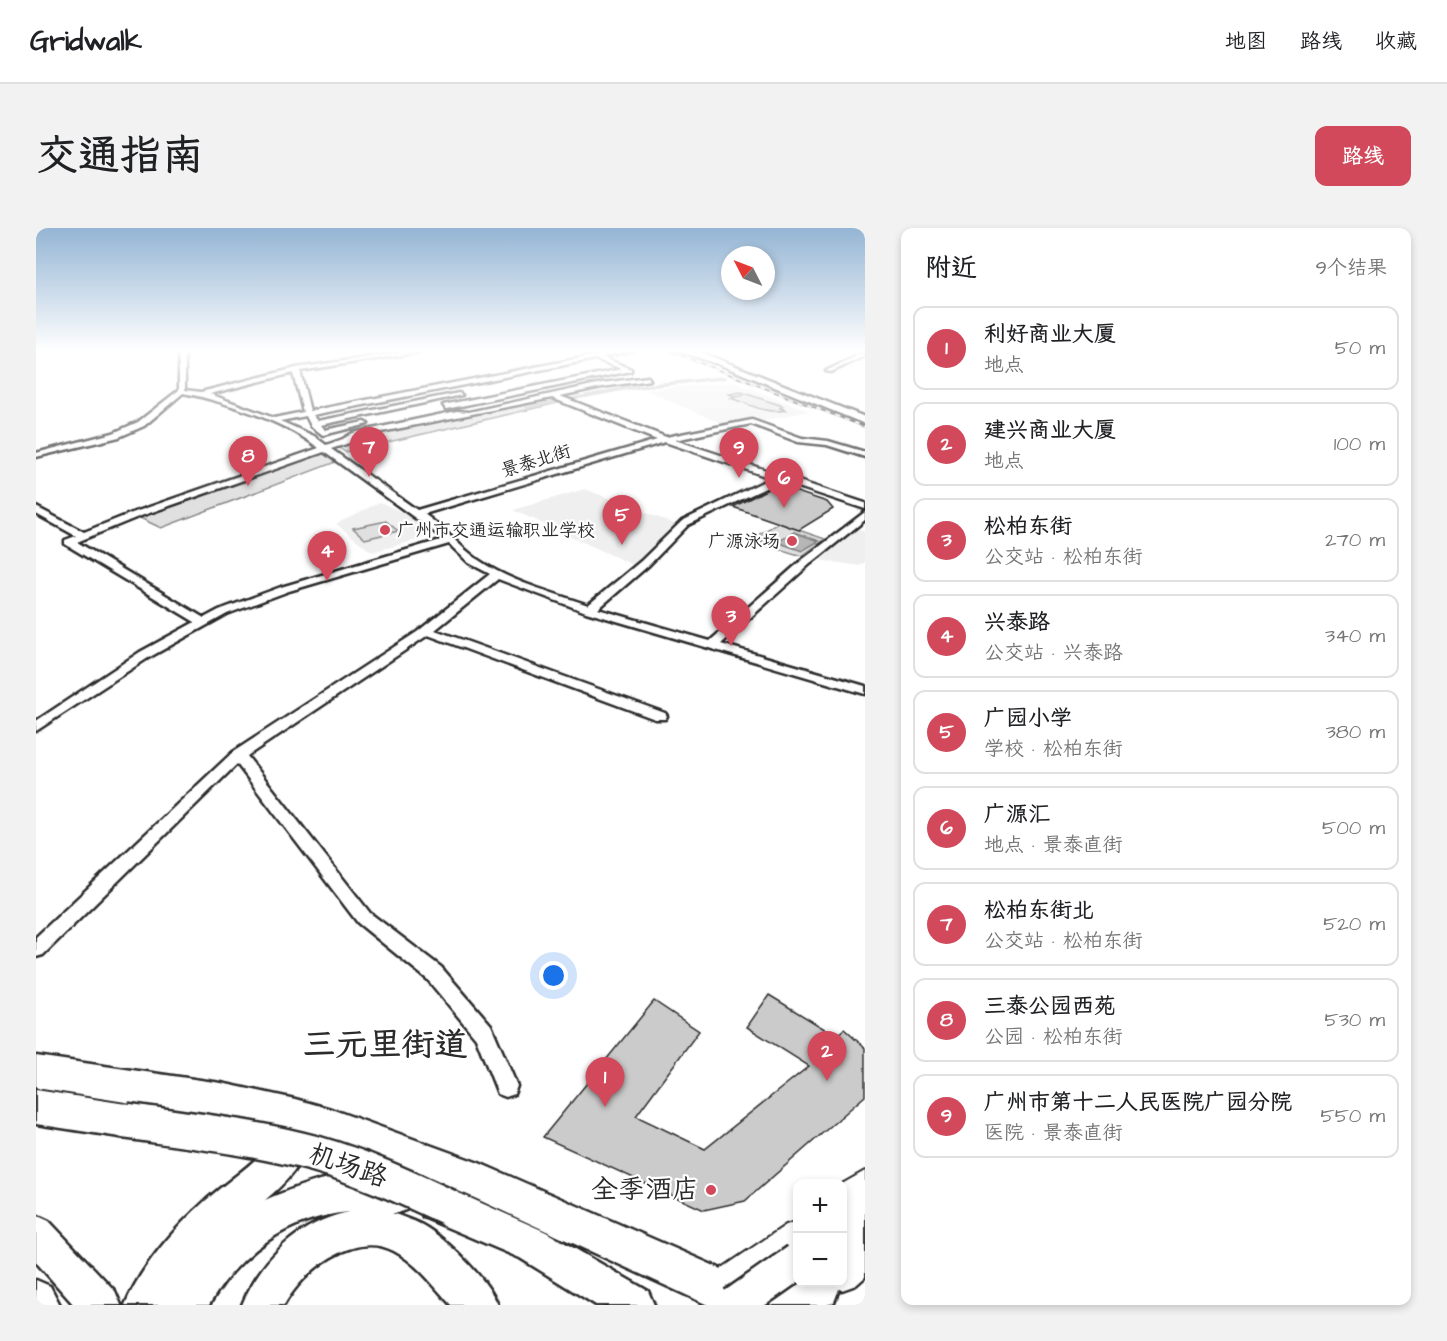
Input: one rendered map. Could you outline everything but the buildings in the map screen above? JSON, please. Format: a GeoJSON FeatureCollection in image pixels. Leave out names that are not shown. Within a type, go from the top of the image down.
{"type":"FeatureCollection","features":[{"type":"Feature","properties":{"kind":"highway"},"geometry":{"type":"LineString","coordinates":[[815,400],[865,421]]}},
{"type":"Feature","properties":{"kind":"highway"},"geometry":{"type":"LineString","coordinates":[[826,400],[865,415]]}},
{"type":"Feature","properties":{"kind":"highway"},"geometry":{"type":"LineString","coordinates":[[36,1072],[238,1102],[304,1119],[457,1170],[728,1298],[738,1296],[782,1297],[803,1287]]}},
{"type":"Feature","properties":{"kind":"highway","name":"机场路"},"geometry":{"type":"LineString","coordinates":[[36,1107],[254,1140],[318,1155],[399,1184],[533,1245],[634,1305]]}},
{"type":"Feature","properties":{"kind":"highway"},"geometry":{"type":"LineString","coordinates":[[145,1305],[189,1245],[217,1216],[274,1169],[288,1153],[304,1119]]}},
{"type":"Feature","properties":{"kind":"highway"},"geometry":{"type":"LineString","coordinates":[[186,1305],[204,1274],[233,1243],[261,1221],[295,1206],[325,1196],[367,1191],[398,1195],[448,1207]]}},
{"type":"Feature","properties":{"kind":"highway"},"geometry":{"type":"LineString","coordinates":[[847,1225],[865,1211]]}},
{"type":"Feature","properties":{"kind":"highway"},"geometry":{"type":"LineString","coordinates":[[262,1305],[288,1267],[307,1251],[328,1238],[348,1231],[369,1228],[387,1229],[408,1238],[478,1305]]}},
{"type":"Feature","properties":{"kind":"highway"},"geometry":{"type":"LineString","coordinates":[[36,1234],[101,1305]]}},
{"type":"Feature","properties":{"kind":"highway"},"geometry":{"type":"LineString","coordinates":[[847,1263],[865,1253]]}},
{"type":"Feature","properties":{"kind":"highway"},"geometry":{"type":"LineString","coordinates":[[36,1300],[40,1305]]}},
{"type":"Feature","properties":{"kind":"main road"},"geometry":{"type":"LineString","coordinates":[[847,1201],[865,1187]]}},
{"type":"Feature","properties":{"kind":"main road"},"geometry":{"type":"LineString","coordinates":[[728,1298],[793,1241]]}},
{"type":"Feature","properties":{"kind":"street"},"geometry":{"type":"LineString","coordinates":[[36,454],[117,435],[141,424],[170,400]]}},
{"type":"Feature","properties":{"kind":"street"},"geometry":{"type":"LineString","coordinates":[[219,400],[274,420],[326,447],[366,480],[417,513],[451,540],[472,561],[496,575],[534,592],[590,610],[865,690]]}},
{"type":"Feature","properties":{"kind":"street"},"geometry":{"type":"LineString","coordinates":[[304,400],[307,412],[323,433],[477,400]]}},
{"type":"Feature","properties":{"kind":"street"},"geometry":{"type":"LineString","coordinates":[[274,420],[368,400]]}},
{"type":"Feature","properties":{"kind":"street"},"geometry":{"type":"LineString","coordinates":[[314,424],[433,400]]}},
{"type":"Feature","properties":{"kind":"street"},"geometry":{"type":"LineString","coordinates":[[442,400],[453,405]]}},
{"type":"Feature","properties":{"kind":"street"},"geometry":{"type":"LineString","coordinates":[[203,622],[69,542],[82,535],[346,441],[353,435],[545,400]]}},
{"type":"Feature","properties":{"kind":"street"},"geometry":{"type":"LineString","coordinates":[[564,400],[664,440],[865,506]]}},
{"type":"Feature","properties":{"kind":"street","name":"景泰北街"},"geometry":{"type":"LineString","coordinates":[[417,513],[664,440],[752,422],[801,440],[828,443],[865,455]]}},
{"type":"Feature","properties":{"kind":"street"},"geometry":{"type":"LineString","coordinates":[[590,610],[645,563],[685,523],[778,478]]}},
{"type":"Feature","properties":{"kind":"street"},"geometry":{"type":"LineString","coordinates":[[36,510],[82,535]]}},
{"type":"Feature","properties":{"kind":"street"},"geometry":{"type":"LineString","coordinates":[[712,646],[806,562],[865,515]]}},
{"type":"Feature","properties":{"kind":"street"},"geometry":{"type":"LineString","coordinates":[[36,727],[124,668],[203,622],[261,597],[451,540]]}},
{"type":"Feature","properties":{"kind":"street"},"geometry":{"type":"LineString","coordinates":[[36,949],[238,755],[425,630],[496,575]]}},
{"type":"Feature","properties":{"kind":"street"},"geometry":{"type":"LineString","coordinates":[[425,630],[660,716]]}},
{"type":"Feature","properties":{"kind":"street"},"geometry":{"type":"LineString","coordinates":[[238,755],[364,918],[434,973],[484,1032],[506,1086]]}},
{"type":"Feature","properties":{"kind":"shaded area"},"geometry":{"type":"Polygon","coordinates":[[[534,400],[562,402],[345,452],[334,445],[362,435],[534,400]]]}},
{"type":"Feature","properties":{"kind":"shaded area"},"geometry":{"type":"Polygon","coordinates":[[[669,400],[781,400],[809,411],[763,421],[753,419],[723,424],[669,400]]]}},
{"type":"Feature","properties":{"kind":"shaded area"},"geometry":{"type":"Polygon","coordinates":[[[737,400],[766,400],[783,406],[780,408],[786,410],[772,411],[737,400]]]}},
{"type":"Feature","properties":{"kind":"shaded area"},"geometry":{"type":"Polygon","coordinates":[[[322,450],[338,461],[161,528],[138,517],[322,450]]]}},
{"type":"Feature","properties":{"kind":"shaded area"},"geometry":{"type":"Polygon","coordinates":[[[585,489],[677,525],[633,565],[513,510],[585,489]]]}},
{"type":"Feature","properties":{"kind":"shaded area","name":"广州市交通运输职业学校"},"geometry":{"type":"Polygon","coordinates":[[[380,502],[412,517],[433,536],[372,552],[336,524],[380,502]]]}},
{"type":"Feature","properties":{"kind":"shaded area"},"geometry":{"type":"Polygon","coordinates":[[[386,521],[398,531],[365,539],[353,528],[386,521]]]}},
{"type":"Feature","properties":{"kind":"shaded area","name":"广源泳场"},"geometry":{"type":"Polygon","coordinates":[[[778,523],[825,539],[802,556],[759,543],[767,538],[758,535],[778,523]]]}},
{"type":"Feature","properties":{"kind":"shaded area"},"geometry":{"type":"Polygon","coordinates":[[[858,529],[865,532],[865,562],[860,566],[820,560],[858,529]]]}},
{"type":"Feature","properties":{"kind":"shaded area"},"geometry":{"type":"Polygon","coordinates":[[[794,532],[819,541],[802,551],[777,542],[794,532]]]}},
{"type":"Feature","properties":{"kind":"waterway"},"geometry":{"type":"LineString","coordinates":[[527,407],[562,400]]}},
{"type":"Feature","properties":{"kind":"railway"},"geometry":{"type":"LineString","coordinates":[[796,400],[865,427]]}},
{"type":"Feature","properties":{"kind":"place","name":"松柏东街北"},"geometry":{"type":"Point","coordinates":[369,477]}},
{"type":"Feature","properties":{"kind":"place","name":"广州市第十二人民医院广园分院"},"geometry":{"type":"Point","coordinates":[739,478]}},
{"type":"Feature","properties":{"kind":"place","name":"三泰公园西苑"},"geometry":{"type":"Point","coordinates":[248,486]}},
{"type":"Feature","properties":{"kind":"place","name":"广源汇"},"geometry":{"type":"Point","coordinates":[784,508]}},
{"type":"Feature","properties":{"kind":"place","name":"广州市交通运输职业学校"},"geometry":{"type":"Point","coordinates":[385,530]}},
{"type":"Feature","properties":{"kind":"place","name":"广源泳场"},"geometry":{"type":"Point","coordinates":[792,541]}},
{"type":"Feature","properties":{"kind":"place","name":"广园小学"},"geometry":{"type":"Point","coordinates":[622,545]}},
{"type":"Feature","properties":{"kind":"place","name":"兴泰路"},"geometry":{"type":"Point","coordinates":[327,581]}},
{"type":"Feature","properties":{"kind":"place","name":"松柏东街"},"geometry":{"type":"Point","coordinates":[731,646]}},
{"type":"Feature","properties":{"kind":"place","name":"建兴商业大厦"},"geometry":{"type":"Point","coordinates":[827,1081]}},
{"type":"Feature","properties":{"kind":"place","name":"利好商业大厦"},"geometry":{"type":"Point","coordinates":[605,1107]}},
{"type":"Feature","properties":{"kind":"place","name":"全季酒店"},"geometry":{"type":"Point","coordinates":[711,1190]}},
{"type":"Feature","properties":{"kind":"district","name":"三元里街道"},"geometry":{"type":"Point","coordinates":[385,1045]}}]}
